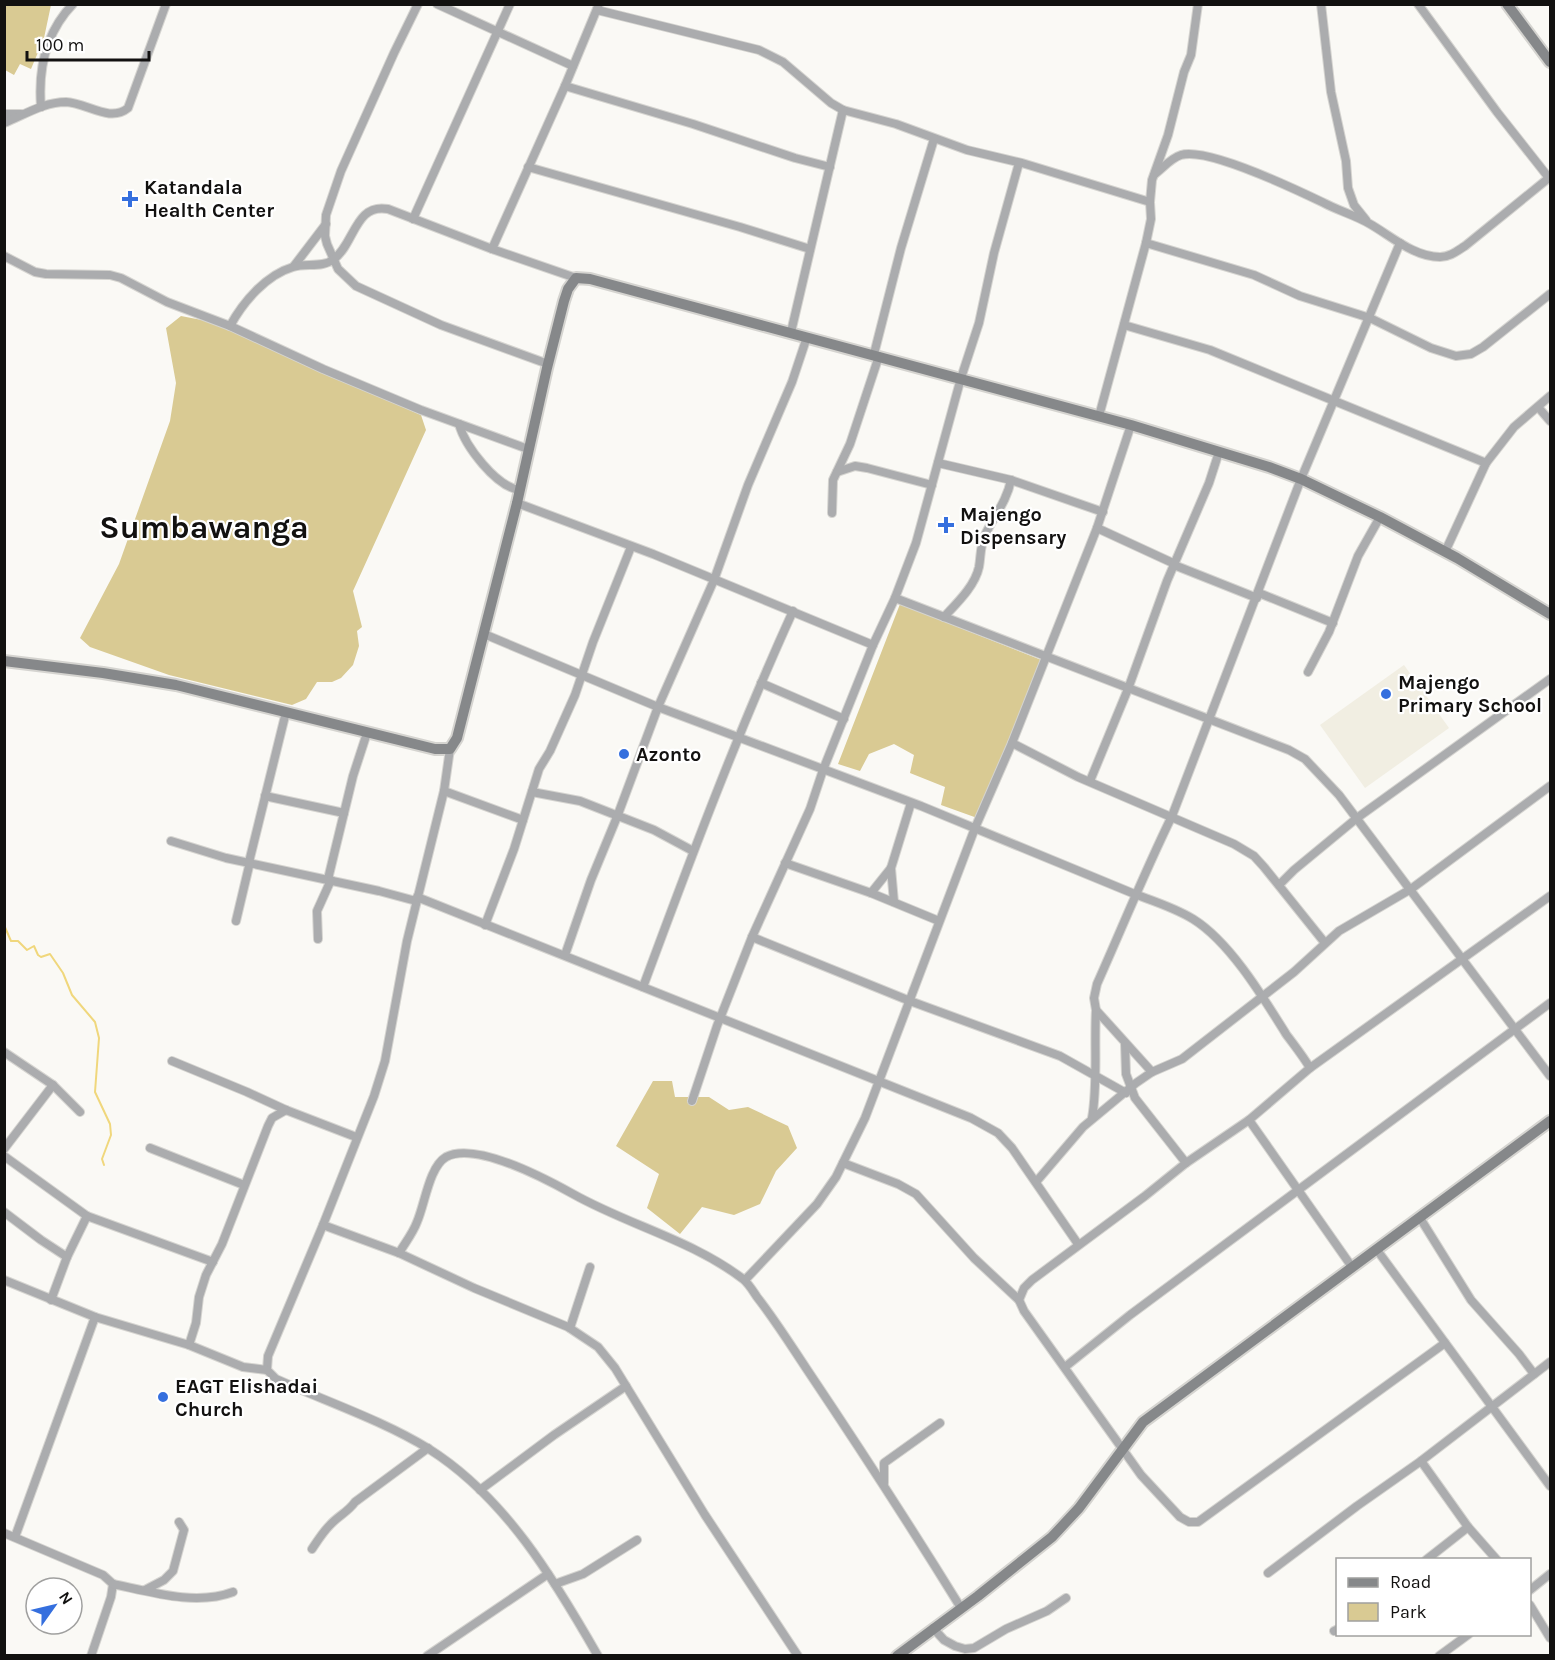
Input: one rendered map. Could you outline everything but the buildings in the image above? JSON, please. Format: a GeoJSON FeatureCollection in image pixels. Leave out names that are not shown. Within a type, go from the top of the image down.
{"type":"FeatureCollection","features":[{"type":"Feature","properties":{"kind":"street"},"geometry":{"type":"LineString","coordinates":[[41,107],[40,73],[46,46],[58,22],[73,4]]}},
{"type":"Feature","properties":{"kind":"street"},"geometry":{"type":"LineString","coordinates":[[4,123],[41,107],[67,102],[111,114],[124,111],[128,108],[166,4]]}},
{"type":"Feature","properties":{"kind":"street"},"geometry":{"type":"LineString","coordinates":[[418,4],[346,158],[333,194],[325,236],[334,260],[345,277],[356,286],[441,325],[548,364]]}},
{"type":"Feature","properties":{"kind":"street"},"geometry":{"type":"LineString","coordinates":[[437,4],[573,66]]}},
{"type":"Feature","properties":{"kind":"street"},"geometry":{"type":"LineString","coordinates":[[413,219],[510,4]]}},
{"type":"Feature","properties":{"kind":"street"},"geometry":{"type":"LineString","coordinates":[[1099,416],[1146,243],[1151,219],[1150,201],[1155,174],[1168,135],[1184,72],[1191,56],[1198,4]]}},
{"type":"Feature","properties":{"kind":"street"},"geometry":{"type":"LineString","coordinates":[[1321,4],[1330,83],[1346,161],[1348,188],[1354,205],[1369,223]]}},
{"type":"Feature","properties":{"kind":"street"},"geometry":{"type":"LineString","coordinates":[[1155,174],[1182,155],[1206,156],[1260,174],[1369,223],[1400,243],[1426,254],[1439,257],[1454,254],[1550,178],[1503,121],[1418,4]]}},
{"type":"Feature","properties":{"kind":"street"},"geometry":{"type":"LineString","coordinates":[[1507,4],[1550,61]]}},
{"type":"Feature","properties":{"kind":"street"},"geometry":{"type":"LineString","coordinates":[[492,249],[598,7],[765,53],[783,62],[831,103],[843,110],[896,124],[967,150],[1019,162],[1150,201]]}},
{"type":"Feature","properties":{"kind":"street"},"geometry":{"type":"LineString","coordinates":[[565,86],[830,167]]}},
{"type":"Feature","properties":{"kind":"street"},"geometry":{"type":"LineString","coordinates":[[791,332],[843,110]]}},
{"type":"Feature","properties":{"kind":"street"},"geometry":{"type":"LineString","coordinates":[[4,114],[25,114]]}},
{"type":"Feature","properties":{"kind":"street"},"geometry":{"type":"LineString","coordinates":[[832,513],[833,480],[850,444],[877,355],[901,248],[934,139]]}},
{"type":"Feature","properties":{"kind":"street"},"geometry":{"type":"LineString","coordinates":[[692,1101],[752,937],[810,809],[823,770],[916,543],[961,378],[979,323],[994,253],[1019,162]]}},
{"type":"Feature","properties":{"kind":"street"},"geometry":{"type":"LineString","coordinates":[[528,167],[810,249]]}},
{"type":"Feature","properties":{"kind":"street"},"geometry":{"type":"LineString","coordinates":[[230,326],[241,306],[253,292],[280,273],[294,266],[322,264],[334,260],[368,212],[379,208],[576,278],[590,279],[791,332],[1099,416],[1301,479],[1380,517],[1445,552],[1551,614]]}},
{"type":"Feature","properties":{"kind":"street"},"geometry":{"type":"LineString","coordinates":[[294,266],[326,224]]}},
{"type":"Feature","properties":{"kind":"street"},"geometry":{"type":"LineString","coordinates":[[1146,243],[1254,275],[1300,296],[1370,318],[1431,348],[1456,356],[1471,354],[1483,347],[1551,294]]}},
{"type":"Feature","properties":{"kind":"street"},"geometry":{"type":"LineString","coordinates":[[1092,1118],[1095,1095],[1096,1010],[1094,998],[1097,984],[1172,816],[1301,479],[1400,243]]}},
{"type":"Feature","properties":{"kind":"street"},"geometry":{"type":"LineString","coordinates":[[4,256],[35,272],[110,275],[121,278],[166,302],[230,326],[323,369],[528,449]]}},
{"type":"Feature","properties":{"kind":"street"},"geometry":{"type":"LineString","coordinates":[[267,1370],[268,1356],[323,1225],[385,1061],[416,899],[444,791],[450,749],[457,738],[484,634],[564,301],[568,289],[576,278]]}},
{"type":"Feature","properties":{"kind":"street"},"geometry":{"type":"LineString","coordinates":[[1124,325],[1210,350],[1486,463]]}},
{"type":"Feature","properties":{"kind":"street"},"geometry":{"type":"LineString","coordinates":[[565,955],[591,880],[658,707],[714,580],[748,485],[784,400],[807,337]]}},
{"type":"Feature","properties":{"kind":"street"},"geometry":{"type":"LineString","coordinates":[[1445,552],[1486,463],[1514,428],[1551,396]]}},
{"type":"Feature","properties":{"kind":"street"},"geometry":{"type":"LineString","coordinates":[[1538,407],[1551,421]]}},
{"type":"Feature","properties":{"kind":"street"},"geometry":{"type":"LineString","coordinates":[[459,424],[477,457],[511,489],[520,490]]}},
{"type":"Feature","properties":{"kind":"street"},"geometry":{"type":"LineString","coordinates":[[745,1280],[817,1204],[836,1177],[865,1118],[975,828],[1047,656],[1097,528],[1131,425]]}},
{"type":"Feature","properties":{"kind":"street"},"geometry":{"type":"LineString","coordinates":[[1090,781],[1128,689],[1174,565],[1209,483],[1219,452]]}},
{"type":"Feature","properties":{"kind":"street"},"geometry":{"type":"LineString","coordinates":[[938,463],[1011,480],[1103,512]]}},
{"type":"Feature","properties":{"kind":"street"},"geometry":{"type":"LineString","coordinates":[[837,472],[855,466],[932,485]]}},
{"type":"Feature","properties":{"kind":"street"},"geometry":{"type":"LineString","coordinates":[[944,617],[975,578],[982,543],[1008,496],[1011,480]]}},
{"type":"Feature","properties":{"kind":"street"},"geometry":{"type":"LineString","coordinates":[[517,503],[653,554],[873,645]]}},
{"type":"Feature","properties":{"kind":"street"},"geometry":{"type":"LineString","coordinates":[[1308,672],[1333,623],[1358,556],[1380,517]]}},
{"type":"Feature","properties":{"kind":"street"},"geometry":{"type":"LineString","coordinates":[[1097,528],[1174,565],[1333,623]]}},
{"type":"Feature","properties":{"kind":"street"},"geometry":{"type":"LineString","coordinates":[[485,925],[539,769],[550,751],[574,695],[631,547]]}},
{"type":"Feature","properties":{"kind":"street"},"geometry":{"type":"LineString","coordinates":[[895,598],[1289,750],[1305,759],[1357,818],[1551,1076]]}},
{"type":"Feature","properties":{"kind":"street"},"geometry":{"type":"LineString","coordinates":[[643,987],[738,737],[793,611]]}},
{"type":"Feature","properties":{"kind":"street"},"geometry":{"type":"LineString","coordinates":[[484,634],[658,707],[911,802],[1171,908],[1194,920],[1210,932],[1262,996],[1310,1068]]}},
{"type":"Feature","properties":{"kind":"street"},"geometry":{"type":"LineString","coordinates":[[4,661],[103,672],[176,685],[435,749],[450,749]]}},
{"type":"Feature","properties":{"kind":"street"},"geometry":{"type":"LineString","coordinates":[[1279,885],[1357,818],[1551,678]]}},
{"type":"Feature","properties":{"kind":"street"},"geometry":{"type":"LineString","coordinates":[[760,683],[844,719]]}},
{"type":"Feature","properties":{"kind":"street"},"geometry":{"type":"LineString","coordinates":[[236,921],[286,712]]}},
{"type":"Feature","properties":{"kind":"street"},"geometry":{"type":"LineString","coordinates":[[318,939],[318,911],[329,879],[344,813],[367,733]]}},
{"type":"Feature","properties":{"kind":"street"},"geometry":{"type":"LineString","coordinates":[[1012,742],[1090,781],[1234,844],[1254,856],[1325,943]]}},
{"type":"Feature","properties":{"kind":"street"},"geometry":{"type":"LineString","coordinates":[[1036,1182],[1092,1118],[1128,1090],[1152,1072],[1182,1059],[1294,972],[1340,931],[1411,889],[1551,786]]}},
{"type":"Feature","properties":{"kind":"street"},"geometry":{"type":"LineString","coordinates":[[444,791],[523,820]]}},
{"type":"Feature","properties":{"kind":"street"},"geometry":{"type":"LineString","coordinates":[[532,792],[574,799],[654,830],[693,851]]}},
{"type":"Feature","properties":{"kind":"street"},"geometry":{"type":"LineString","coordinates":[[265,796],[344,813]]}},
{"type":"Feature","properties":{"kind":"street"},"geometry":{"type":"LineString","coordinates":[[871,893],[891,868],[911,802]]}},
{"type":"Feature","properties":{"kind":"street"},"geometry":{"type":"LineString","coordinates":[[171,841],[226,858],[416,899],[565,955],[971,1118],[998,1133],[1012,1148],[1078,1244]]}},
{"type":"Feature","properties":{"kind":"street"},"geometry":{"type":"LineString","coordinates":[[785,863],[871,893],[939,921]]}},
{"type":"Feature","properties":{"kind":"street"},"geometry":{"type":"LineString","coordinates":[[891,868],[894,902]]}},
{"type":"Feature","properties":{"kind":"street"},"geometry":{"type":"LineString","coordinates":[[1019,1300],[1024,1288],[1032,1280],[1078,1244],[1145,1196],[1186,1163],[1249,1120],[1310,1068],[1551,896]]}},
{"type":"Feature","properties":{"kind":"street"},"geometry":{"type":"LineString","coordinates":[[752,937],[909,1001],[1035,1046],[1128,1090],[1186,1163]]}},
{"type":"Feature","properties":{"kind":"street"},"geometry":{"type":"LineString","coordinates":[[1065,1367],[1130,1315],[1551,1003]]}},
{"type":"Feature","properties":{"kind":"street"},"geometry":{"type":"LineString","coordinates":[[1096,1010],[1152,1072]]}},
{"type":"Feature","properties":{"kind":"street"},"geometry":{"type":"LineString","coordinates":[[1125,1043],[1128,1090]]}},
{"type":"Feature","properties":{"kind":"street"},"geometry":{"type":"LineString","coordinates":[[4,1052],[53,1085],[80,1112]]}},
{"type":"Feature","properties":{"kind":"street"},"geometry":{"type":"LineString","coordinates":[[172,1061],[356,1137]]}},
{"type":"Feature","properties":{"kind":"street"},"geometry":{"type":"LineString","coordinates":[[4,1149],[53,1085]]}},
{"type":"Feature","properties":{"kind":"street"},"geometry":{"type":"LineString","coordinates":[[189,1345],[206,1275],[222,1245],[272,1119],[286,1110]]}},
{"type":"Feature","properties":{"kind":"street"},"geometry":{"type":"LineString","coordinates":[[1249,1120],[1352,1267]]}},
{"type":"Feature","properties":{"kind":"street"},"geometry":{"type":"LineString","coordinates":[[897,1656],[1052,1537],[1079,1508],[1143,1422],[1551,1121]]}},
{"type":"Feature","properties":{"kind":"street"},"geometry":{"type":"LineString","coordinates":[[150,1148],[244,1185]]}},
{"type":"Feature","properties":{"kind":"street"},"geometry":{"type":"LineString","coordinates":[[399,1253],[417,1224],[438,1163],[447,1156],[470,1152],[496,1159],[558,1186],[589,1203],[646,1227],[714,1260],[745,1280],[771,1315],[884,1485],[961,1608]]}},
{"type":"Feature","properties":{"kind":"street"},"geometry":{"type":"LineString","coordinates":[[4,1156],[87,1216],[213,1262]]}},
{"type":"Feature","properties":{"kind":"street"},"geometry":{"type":"LineString","coordinates":[[843,1163],[880,1176],[916,1194],[974,1258],[1019,1300],[1024,1311],[1141,1475],[1180,1517],[1189,1522],[1198,1522],[1445,1343]]}},
{"type":"Feature","properties":{"kind":"street"},"geometry":{"type":"LineString","coordinates":[[4,1212],[67,1257]]}},
{"type":"Feature","properties":{"kind":"street"},"geometry":{"type":"LineString","coordinates":[[51,1300],[67,1257],[87,1216]]}},
{"type":"Feature","properties":{"kind":"street"},"geometry":{"type":"LineString","coordinates":[[1420,1218],[1471,1300],[1534,1374]]}},
{"type":"Feature","properties":{"kind":"street"},"geometry":{"type":"LineString","coordinates":[[323,1225],[399,1253],[474,1288],[570,1328],[598,1347],[626,1386],[705,1515],[798,1656]]}},
{"type":"Feature","properties":{"kind":"street"},"geometry":{"type":"LineString","coordinates":[[1377,1250],[1492,1407],[1549,1480]]}},
{"type":"Feature","properties":{"kind":"street"},"geometry":{"type":"LineString","coordinates":[[570,1328],[590,1267]]}},
{"type":"Feature","properties":{"kind":"street"},"geometry":{"type":"LineString","coordinates":[[4,1280],[95,1317],[189,1345],[243,1367],[267,1370],[276,1379],[428,1448],[480,1490],[508,1521],[555,1584],[598,1656]]}},
{"type":"Feature","properties":{"kind":"street"},"geometry":{"type":"LineString","coordinates":[[15,1537],[95,1317]]}},
{"type":"Feature","properties":{"kind":"street"},"geometry":{"type":"LineString","coordinates":[[1268,1573],[1551,1362]]}},
{"type":"Feature","properties":{"kind":"street"},"geometry":{"type":"LineString","coordinates":[[480,1490],[554,1435],[626,1386]]}},
{"type":"Feature","properties":{"kind":"street"},"geometry":{"type":"LineString","coordinates":[[884,1485],[884,1462],[940,1423]]}},
{"type":"Feature","properties":{"kind":"street"},"geometry":{"type":"LineString","coordinates":[[312,1549],[332,1522],[428,1448]]}},
{"type":"Feature","properties":{"kind":"street"},"geometry":{"type":"LineString","coordinates":[[1421,1461],[1468,1527],[1495,1558]]}},
{"type":"Feature","properties":{"kind":"street"},"geometry":{"type":"LineString","coordinates":[[145,1590],[164,1580],[173,1571],[184,1530],[179,1522]]}},
{"type":"Feature","properties":{"kind":"street"},"geometry":{"type":"LineString","coordinates":[[1429,1558],[1468,1527]]}},
{"type":"Feature","properties":{"kind":"street"},"geometry":{"type":"LineString","coordinates":[[4,1533],[103,1575],[113,1584],[169,1595],[205,1598],[223,1596],[233,1592]]}},
{"type":"Feature","properties":{"kind":"street"},"geometry":{"type":"LineString","coordinates":[[555,1584],[582,1574],[637,1540]]}},
{"type":"Feature","properties":{"kind":"street"},"geometry":{"type":"LineString","coordinates":[[427,1656],[548,1574]]}},
{"type":"Feature","properties":{"kind":"street"},"geometry":{"type":"LineString","coordinates":[[1531,1589],[1551,1574]]}},
{"type":"Feature","properties":{"kind":"street"},"geometry":{"type":"LineString","coordinates":[[91,1656],[111,1597],[113,1584]]}},
{"type":"Feature","properties":{"kind":"street"},"geometry":{"type":"LineString","coordinates":[[933,1628],[944,1640],[955,1646],[965,1649],[974,1648],[1006,1629],[1047,1611],[1066,1598]]}},
{"type":"Feature","properties":{"kind":"street"},"geometry":{"type":"LineString","coordinates":[[1531,1607],[1551,1638]]}},
{"type":"Feature","properties":{"kind":"street"},"geometry":{"type":"LineString","coordinates":[[1439,1656],[1468,1636]]}},
{"type":"Feature","properties":{"kind":"shaded area","name":"Majengo Primary School"},"geometry":{"type":"Polygon","coordinates":[[[1404,665],[1449,728],[1365,788],[1320,725],[1404,665]]]}},
{"type":"Feature","properties":{"kind":"green space"},"geometry":{"type":"Polygon","coordinates":[[[4,5],[51,5],[44,38],[31,69],[20,64],[14,75],[5,70],[4,5]]]}},
{"type":"Feature","properties":{"kind":"green space"},"geometry":{"type":"Polygon","coordinates":[[[181,316],[212,322],[421,415],[426,430],[353,591],[362,627],[357,631],[359,646],[353,665],[341,678],[332,682],[317,682],[306,699],[292,705],[169,675],[90,647],[80,638],[119,564],[170,421],[176,383],[166,328],[181,316]]]}},
{"type":"Feature","properties":{"kind":"green space"},"geometry":{"type":"Polygon","coordinates":[[[900,604],[1044,661],[980,819],[941,805],[945,787],[910,773],[914,755],[894,744],[869,754],[860,771],[838,764],[900,604]]]}},
{"type":"Feature","properties":{"kind":"green space"},"geometry":{"type":"Polygon","coordinates":[[[653,1081],[672,1081],[675,1097],[709,1097],[729,1110],[748,1107],[788,1126],[797,1148],[776,1171],[760,1204],[734,1215],[702,1207],[680,1234],[647,1208],[659,1174],[616,1146],[653,1081]]]}},
{"type":"Feature","properties":{"kind":"waterway"},"geometry":{"type":"LineString","coordinates":[[4,925],[11,941],[18,941],[27,950],[34,946],[41,957],[50,954],[63,973],[72,995],[95,1022],[99,1038],[95,1092],[110,1124],[111,1135],[102,1159],[104,1165]]}},
{"type":"Feature","properties":{"kind":"place","name":"Katandala Health Center"},"geometry":{"type":"Point","coordinates":[130,199]}},
{"type":"Feature","properties":{"kind":"place","name":"Majengo Dispensary"},"geometry":{"type":"Point","coordinates":[946,525]}},
{"type":"Feature","properties":{"kind":"place","name":"Majengo Primary School"},"geometry":{"type":"Point","coordinates":[1386,694]}},
{"type":"Feature","properties":{"kind":"place","name":"Azonto"},"geometry":{"type":"Point","coordinates":[624,754]}},
{"type":"Feature","properties":{"kind":"place","name":"EAGT Elishadai Church"},"geometry":{"type":"Point","coordinates":[163,1397]}},
{"type":"Feature","properties":{"kind":"district","name":"Sumbawanga"},"geometry":{"type":"Point","coordinates":[204,527]}}]}
